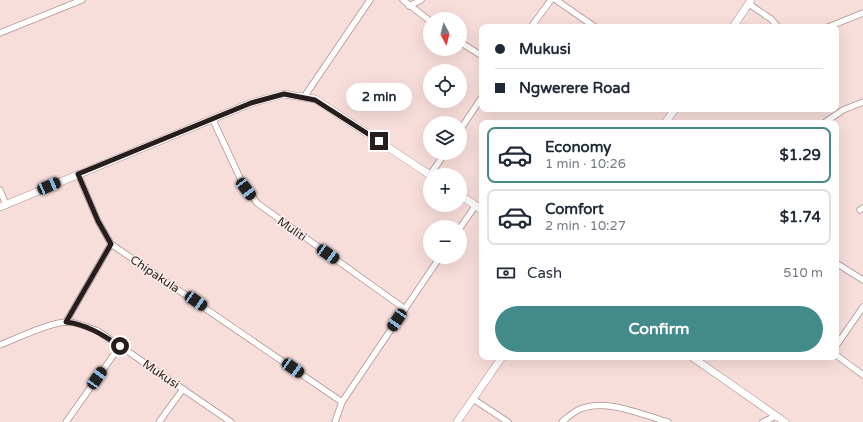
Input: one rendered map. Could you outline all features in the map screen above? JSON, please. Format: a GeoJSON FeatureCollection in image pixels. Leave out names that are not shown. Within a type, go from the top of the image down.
{"type":"FeatureCollection","features":[{"type":"Feature","properties":{"kind":"street"},"geometry":{"type":"LineString","coordinates":[[0,33],[82,0]]}},
{"type":"Feature","properties":{"kind":"street"},"geometry":{"type":"LineString","coordinates":[[304,96],[370,0]]}},
{"type":"Feature","properties":{"kind":"street"},"geometry":{"type":"LineString","coordinates":[[403,0],[423,16]]}},
{"type":"Feature","properties":{"kind":"street"},"geometry":{"type":"LineString","coordinates":[[409,6],[421,0]]}},
{"type":"Feature","properties":{"kind":"street"},"geometry":{"type":"LineString","coordinates":[[534,24],[551,0]]}},
{"type":"Feature","properties":{"kind":"street"},"geometry":{"type":"LineString","coordinates":[[556,0],[591,24]]}},
{"type":"Feature","properties":{"kind":"street"},"geometry":{"type":"LineString","coordinates":[[735,24],[750,2],[775,24]]}},
{"type":"Feature","properties":{"kind":"street"},"geometry":{"type":"LineString","coordinates":[[836,24],[863,13]]}},
{"type":"Feature","properties":{"kind":"street"},"geometry":{"type":"LineString","coordinates":[[467,46],[479,54]]}},
{"type":"Feature","properties":{"kind":"street"},"geometry":{"type":"LineString","coordinates":[[0,190],[3,206],[251,103],[272,96],[284,94],[304,96],[315,100],[423,170]]}},
{"type":"Feature","properties":{"kind":"street"},"geometry":{"type":"LineString","coordinates":[[467,120],[479,102]]}},
{"type":"Feature","properties":{"kind":"street"},"geometry":{"type":"LineString","coordinates":[[828,120],[843,110],[863,102]]}},
{"type":"Feature","properties":{"kind":"street","name":"Muliti"},"geometry":{"type":"LineString","coordinates":[[213,120],[241,180],[257,203],[405,308]]}},
{"type":"Feature","properties":{"kind":"street","name":"Chipakula"},"geometry":{"type":"LineString","coordinates":[[78,174],[98,221],[111,244],[342,402]]}},
{"type":"Feature","properties":{"kind":"street"},"geometry":{"type":"LineString","coordinates":[[467,199],[479,207],[467,220]]}},
{"type":"Feature","properties":{"kind":"street"},"geometry":{"type":"LineString","coordinates":[[0,345],[66,322],[111,244]]}},
{"type":"Feature","properties":{"kind":"street"},"geometry":{"type":"LineString","coordinates":[[335,422],[342,402],[435,264]]}},
{"type":"Feature","properties":{"kind":"street"},"geometry":{"type":"LineString","coordinates":[[839,265],[863,280]]}},
{"type":"Feature","properties":{"kind":"street"},"geometry":{"type":"LineString","coordinates":[[839,342],[863,307]]}},
{"type":"Feature","properties":{"kind":"street","name":"Mukusi"},"geometry":{"type":"LineString","coordinates":[[66,322],[74,322],[98,331],[231,422]]}},
{"type":"Feature","properties":{"kind":"street"},"geometry":{"type":"LineString","coordinates":[[66,422],[120,346]]}},
{"type":"Feature","properties":{"kind":"street"},"geometry":{"type":"LineString","coordinates":[[839,357],[863,375]]}},
{"type":"Feature","properties":{"kind":"street"},"geometry":{"type":"LineString","coordinates":[[457,422],[500,360]]}},
{"type":"Feature","properties":{"kind":"street"},"geometry":{"type":"LineString","coordinates":[[696,360],[785,422]]}},
{"type":"Feature","properties":{"kind":"street"},"geometry":{"type":"LineString","coordinates":[[160,422],[183,389]]}},
{"type":"Feature","properties":{"kind":"street"},"geometry":{"type":"LineString","coordinates":[[473,399],[508,422]]}},
{"type":"Feature","properties":{"kind":"street"},"geometry":{"type":"LineString","coordinates":[[562,422],[579,409],[593,406],[618,408],[668,422]]}},
{"type":"Feature","properties":{"kind":"street"},"geometry":{"type":"LineString","coordinates":[[763,422],[776,416]]}},
{"type":"Feature","properties":{"kind":"route"},"geometry":{"type":"LineString","coordinates":[[120,346],[98,331],[74,322],[66,322],[84,288],[111,244],[98,221],[78,174],[213,120],[251,103],[272,96],[284,94],[306,97],[315,100],[379,141]]}}]}
